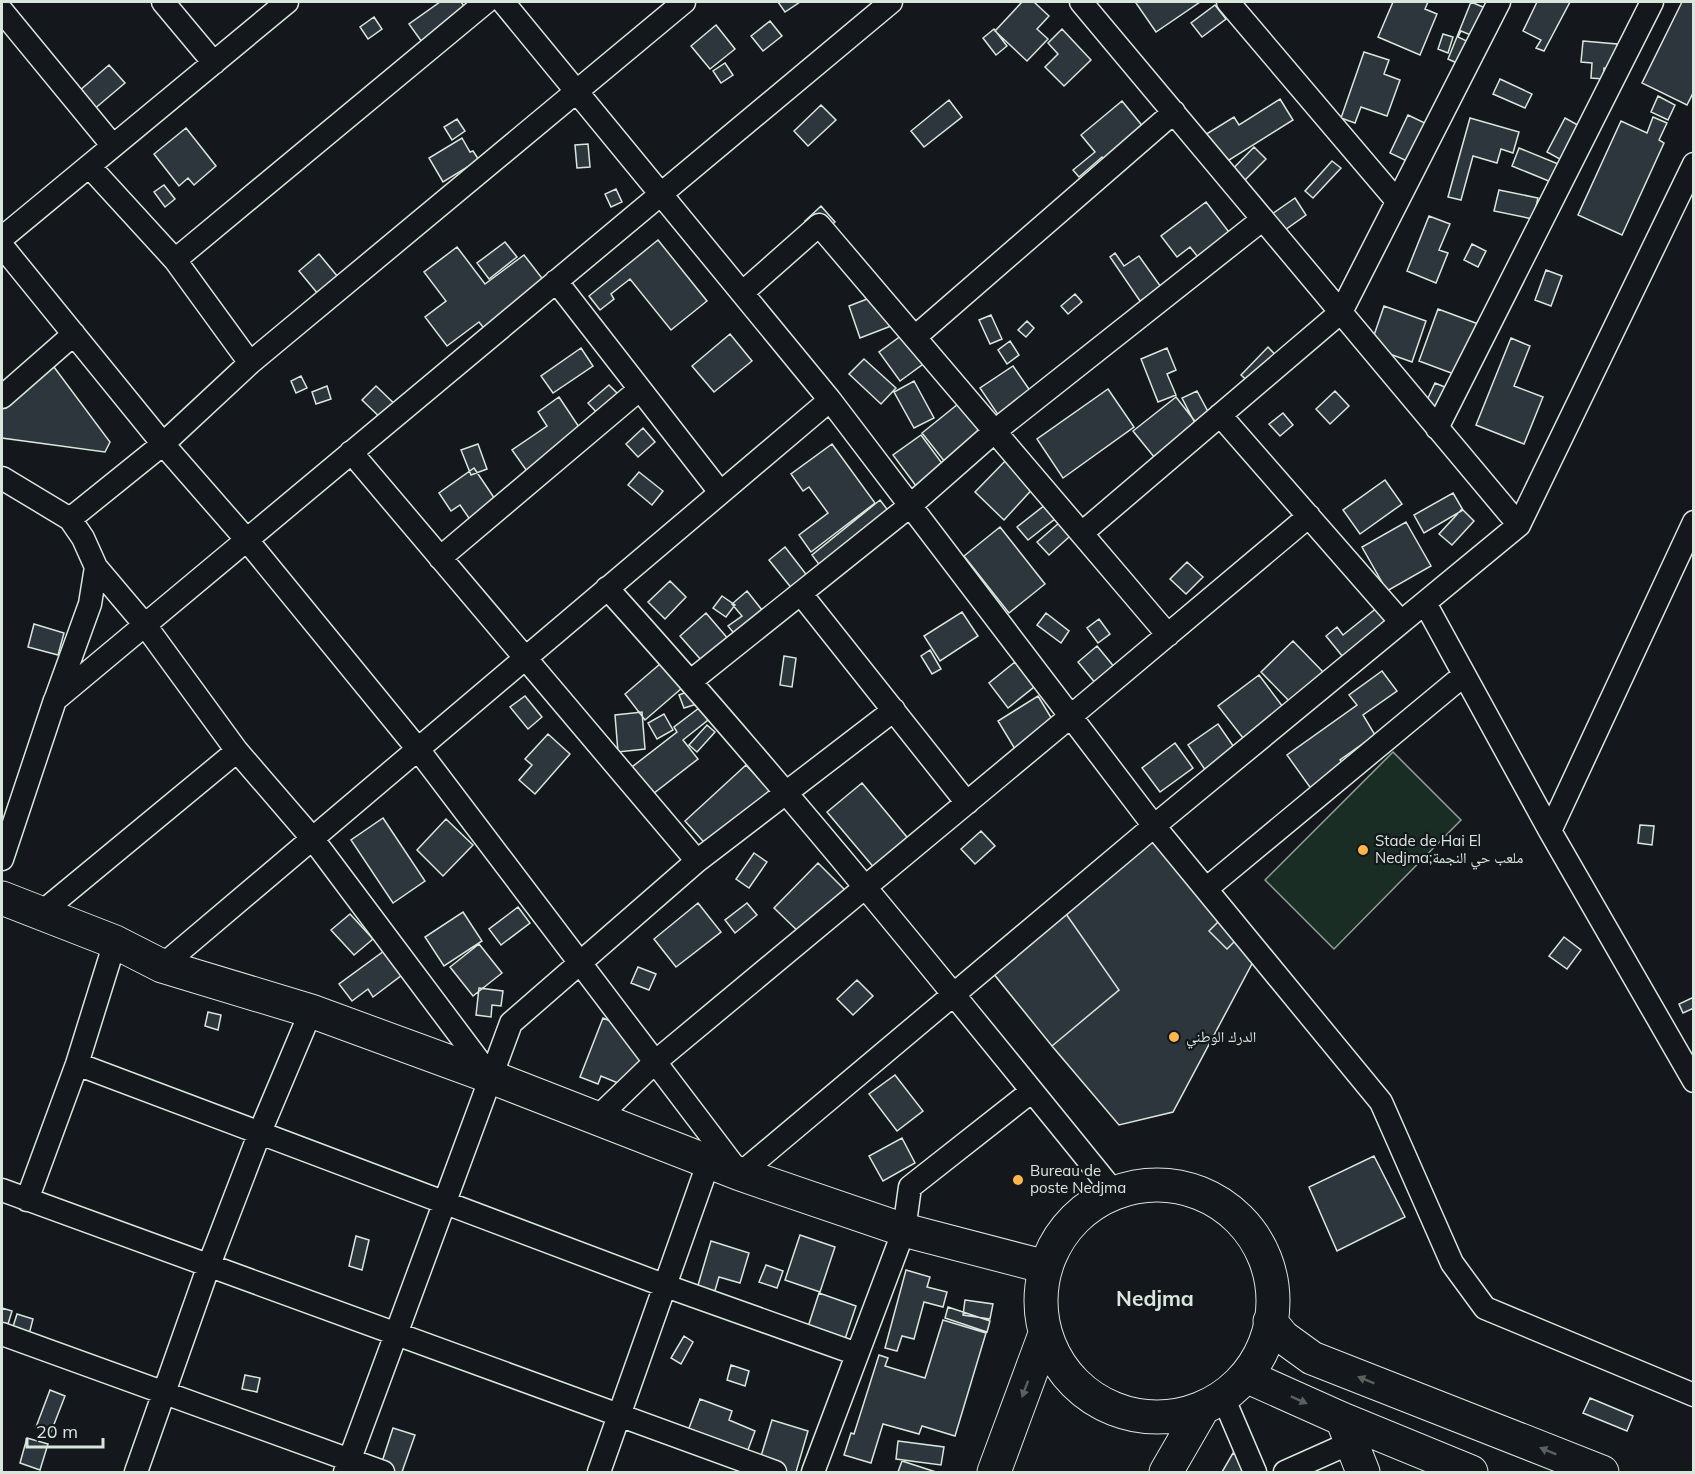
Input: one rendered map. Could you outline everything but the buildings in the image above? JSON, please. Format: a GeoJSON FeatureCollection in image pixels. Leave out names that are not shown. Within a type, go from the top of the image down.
{"type":"FeatureCollection","features":[{"type":"Feature","properties":{"kind":"street"},"geometry":{"type":"LineString","coordinates":[[162,2],[214,63]]}},
{"type":"Feature","properties":{"kind":"street"},"geometry":{"type":"LineString","coordinates":[[2,238],[287,2]]}},
{"type":"Feature","properties":{"kind":"street"},"geometry":{"type":"LineString","coordinates":[[175,260],[486,2]]}},
{"type":"Feature","properties":{"kind":"street"},"geometry":{"type":"LineString","coordinates":[[503,2],[830,399],[1154,826],[1381,1101],[1452,1263],[1485,1308],[1694,1395]]}},
{"type":"Feature","properties":{"kind":"street"},"geometry":{"type":"LineString","coordinates":[[70,519],[163,444],[250,363],[684,2]]}},
{"type":"Feature","properties":{"kind":"street"},"geometry":{"type":"LineString","coordinates":[[55,700],[891,2]]}},
{"type":"Feature","properties":{"kind":"street"},"geometry":{"type":"LineString","coordinates":[[1081,2],[1519,525]]}},
{"type":"Feature","properties":{"kind":"street"},"geometry":{"type":"LineString","coordinates":[[1228,2],[1397,201]]}},
{"type":"Feature","properties":{"kind":"street"},"geometry":{"type":"LineString","coordinates":[[1082,533],[1341,312],[1500,2]]}},
{"type":"Feature","properties":{"kind":"street"},"geometry":{"type":"LineString","coordinates":[[1437,428],[1652,2]]}},
{"type":"Feature","properties":{"kind":"street"},"geometry":{"type":"LineString","coordinates":[[2,11],[113,146]]}},
{"type":"Feature","properties":{"kind":"street"},"geometry":{"type":"LineString","coordinates":[[915,337],[1174,112]]}},
{"type":"Feature","properties":{"kind":"street"},"geometry":{"type":"LineString","coordinates":[[740,1174],[1154,826],[1519,525],[1694,164]]}},
{"type":"Feature","properties":{"kind":"street"},"geometry":{"type":"LineString","coordinates":[[89,166],[175,260],[250,363]]}},
{"type":"Feature","properties":{"kind":"street"},"geometry":{"type":"LineString","coordinates":[[691,681],[911,505],[995,431],[1263,219]]}},
{"type":"Feature","properties":{"kind":"street"},"geometry":{"type":"LineString","coordinates":[[742,292],[819,225],[1168,635]]}},
{"type":"Feature","properties":{"kind":"street"},"geometry":{"type":"LineString","coordinates":[[2,246],[163,444],[246,539],[417,748],[740,1174]]}},
{"type":"Feature","properties":{"kind":"street"},"geometry":{"type":"LineString","coordinates":[[556,281],[720,492]]}},
{"type":"Feature","properties":{"kind":"street"},"geometry":{"type":"LineString","coordinates":[[2,398],[74,334]]}},
{"type":"Feature","properties":{"kind":"street"},"geometry":{"type":"LineString","coordinates":[[440,558],[640,389]]}},
{"type":"Feature","properties":{"kind":"street"},"geometry":{"type":"LineString","coordinates":[[162,966],[830,399]]}},
{"type":"Feature","properties":{"kind":"street"},"geometry":{"type":"LineString","coordinates":[[1220,415],[1401,622]]}},
{"type":"Feature","properties":{"kind":"street"},"geometry":{"type":"LineString","coordinates":[[351,452],[697,861]]}},
{"type":"Feature","properties":{"kind":"street"},"geometry":{"type":"LineString","coordinates":[[2,478],[70,519],[83,538],[96,567],[145,625],[237,751],[312,838],[491,1077]]}},
{"type":"Feature","properties":{"kind":"street"},"geometry":{"type":"LineString","coordinates":[[597,1118],[655,1062],[1309,516]]}},
{"type":"Feature","properties":{"kind":"street"},"geometry":{"type":"LineString","coordinates":[[1550,831],[1694,522]]}},
{"type":"Feature","properties":{"kind":"street"},"geometry":{"type":"LineString","coordinates":[[2,859],[90,604],[96,567]]}},
{"type":"Feature","properties":{"kind":"street"},"geometry":{"type":"LineString","coordinates":[[607,588],[691,681],[954,994],[1114,1192]]}},
{"type":"Feature","properties":{"kind":"street"},"geometry":{"type":"LineString","coordinates":[[801,594],[968,802]]}},
{"type":"Feature","properties":{"kind":"street"},"geometry":{"type":"LineString","coordinates":[[1425,603],[1550,831],[1694,1081]]}},
{"type":"Feature","properties":{"kind":"street"},"geometry":{"type":"LineString","coordinates":[[1206,889],[1464,675]]}},
{"type":"Feature","properties":{"kind":"street"},"geometry":{"type":"LineString","coordinates":[[347,1466],[511,1023],[697,861],[894,710]]}},
{"type":"Feature","properties":{"kind":"street"},"geometry":{"type":"LineString","coordinates":[[41,913],[237,751]]}},
{"type":"Feature","properties":{"kind":"street"},"geometry":{"type":"LineString","coordinates":[[2,898],[114,942],[162,966],[311,1011],[491,1077],[740,1174],[904,1230],[1046,1267]]}},
{"type":"Feature","properties":{"kind":"street"},"geometry":{"type":"LineString","coordinates":[[27,1200],[77,1064],[114,942]]}},
{"type":"Feature","properties":{"kind":"street"},"geometry":{"type":"LineString","coordinates":[[136,1473],[209,1265],[260,1132],[311,1011]]}},
{"type":"Feature","properties":{"kind":"street"},"geometry":{"type":"LineString","coordinates":[[77,1064],[666,1286],[857,1354]]}},
{"type":"Feature","properties":{"kind":"street"},"geometry":{"type":"LineString","coordinates":[[813,1473],[904,1230],[910,1187],[1032,1091]]}},
{"type":"Feature","properties":{"kind":"street"},"geometry":{"type":"LineString","coordinates":[[599,1473],[709,1161]]}},
{"type":"Feature","properties":{"kind":"street"},"geometry":{"type":"LineString","coordinates":[[1166,1473],[1224,1394],[1264,1347],[1273,1309],[1269,1270],[1253,1234],[1225,1206],[1191,1189],[1152,1184],[1114,1192],[1084,1210],[1060,1235],[1046,1267],[1040,1300],[1045,1334],[1060,1365],[1086,1393],[1120,1412],[1158,1418],[1182,1415],[1224,1394],[1472,1473]]}},
{"type":"Feature","properties":{"kind":"street"},"geometry":{"type":"LineString","coordinates":[[2,1190],[775,1473]]}},
{"type":"Feature","properties":{"kind":"street"},"geometry":{"type":"LineString","coordinates":[[1270,1321],[1283,1337],[1312,1358],[1602,1473]]}},
{"type":"Feature","properties":{"kind":"street"},"geometry":{"type":"LineString","coordinates":[[2,1334],[163,1392],[347,1466],[383,1473]]}},
{"type":"Feature","properties":{"kind":"street"},"geometry":{"type":"LineString","coordinates":[[994,1473],[1045,1334]]}},
{"type":"Feature","properties":{"kind":"street"},"geometry":{"type":"LineString","coordinates":[[1224,1394],[1255,1473]]}},
{"type":"Feature","properties":{"kind":"street"},"geometry":{"type":"LineString","coordinates":[[1284,1473],[1346,1431]]}},
{"type":"Feature","properties":{"kind":"street"},"geometry":{"type":"LineString","coordinates":[[1346,1431],[1363,1473]]}},
{"type":"Feature","properties":{"kind":"green space","name":"Stade de Hai El Nedjma;ملعب حي النجمة"},"geometry":{"type":"Polygon","coordinates":[[[1393,752],[1461,820],[1334,949],[1265,880],[1393,752]]]}},
{"type":"Feature","properties":{"kind":"place","name":"Stade de Hai El Nedjma;ملعب حي النجمة"},"geometry":{"type":"Point","coordinates":[1363,850]}},
{"type":"Feature","properties":{"kind":"place","name":"الدرك الوطني"},"geometry":{"type":"Point","coordinates":[1174,1037]}},
{"type":"Feature","properties":{"kind":"place","name":"Bureau de poste Nedjma"},"geometry":{"type":"Point","coordinates":[1018,1180]}},
{"type":"Feature","properties":{"kind":"district","name":"Nedjma"},"geometry":{"type":"Point","coordinates":[1155,1299]}}]}
